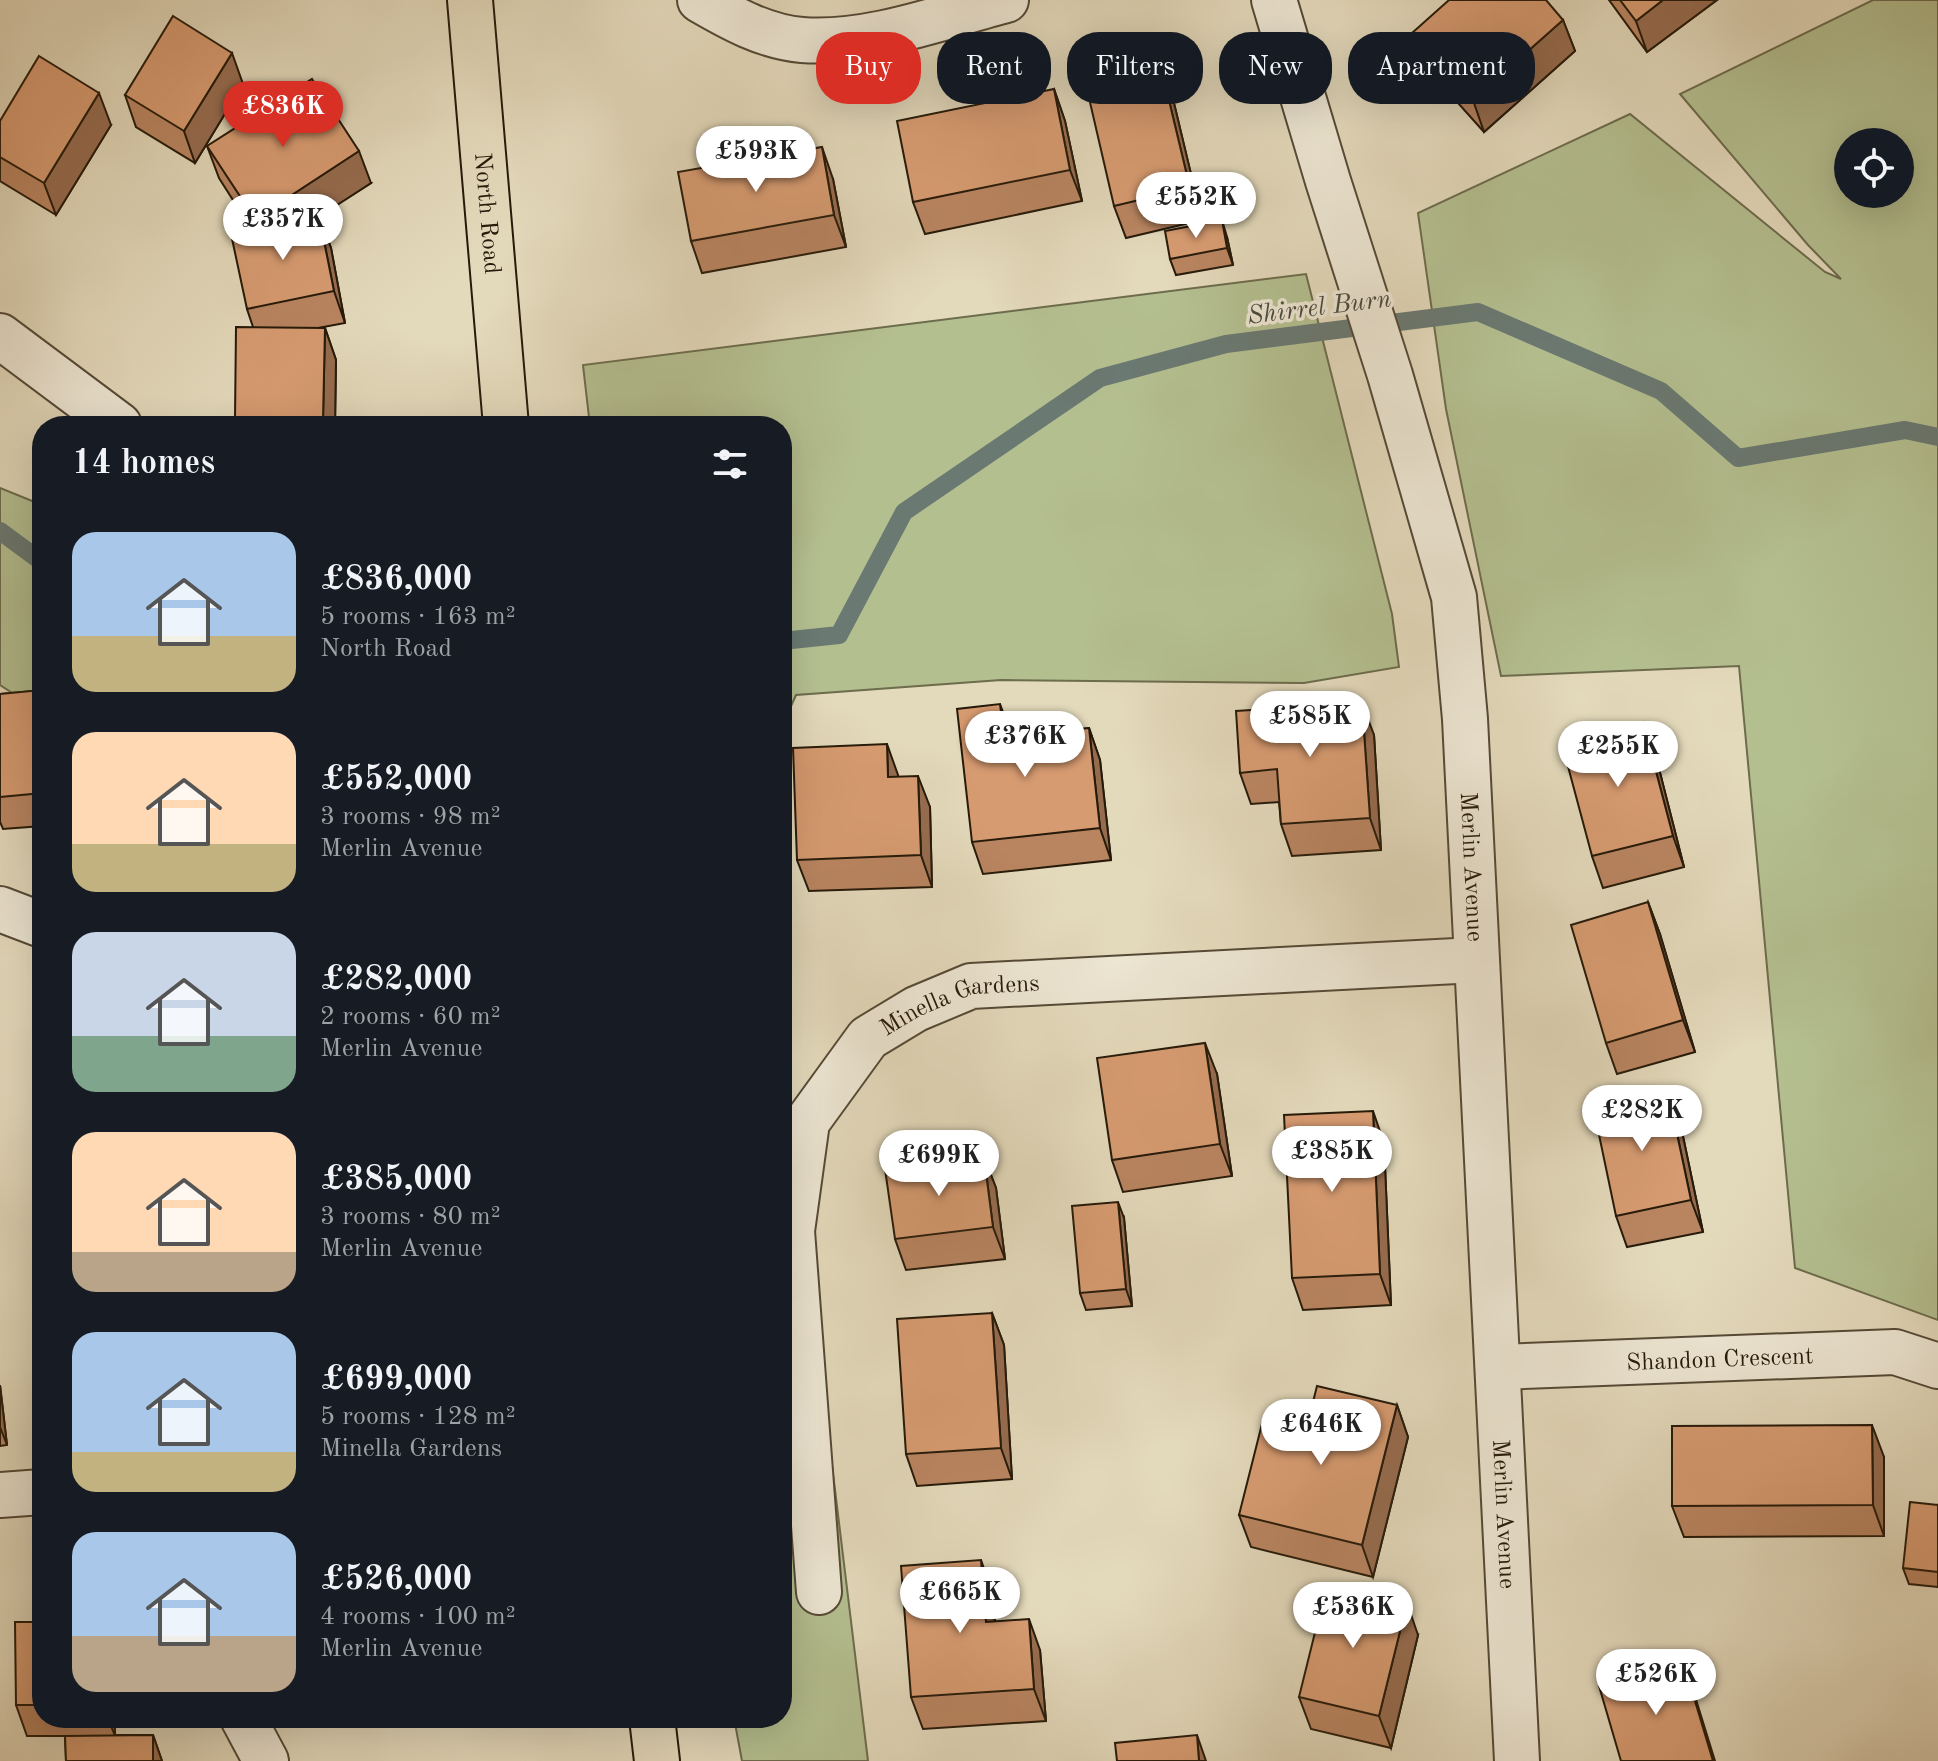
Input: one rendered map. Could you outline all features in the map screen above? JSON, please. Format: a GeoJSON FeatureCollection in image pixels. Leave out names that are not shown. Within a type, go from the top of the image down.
{"type":"FeatureCollection","features":[{"type":"Feature","properties":{"kind":"main road","name":"North Road"},"geometry":{"type":"LineString","coordinates":[[470,0],[505,416]]}},
{"type":"Feature","properties":{"kind":"main road"},"geometry":{"type":"LineString","coordinates":[[653,1728],[657,1761]]}},
{"type":"Feature","properties":{"kind":"street"},"geometry":{"type":"LineString","coordinates":[[700,0],[745,25],[801,40],[861,38],[1006,0]]}},
{"type":"Feature","properties":{"kind":"street","name":"Merlin Avenue"},"geometry":{"type":"LineString","coordinates":[[1274,0],[1390,375],[1454,597],[1465,719],[1517,1761]]}},
{"type":"Feature","properties":{"kind":"street"},"geometry":{"type":"LineString","coordinates":[[0,336],[107,416]]}},
{"type":"Feature","properties":{"kind":"street"},"geometry":{"type":"LineString","coordinates":[[0,909],[32,921]]}},
{"type":"Feature","properties":{"kind":"street","name":"Minella Gardens"},"geometry":{"type":"LineString","coordinates":[[819,1592],[798,1533],[792,1231],[807,1122],[868,1038],[916,1009],[971,986],[1476,960]]}},
{"type":"Feature","properties":{"kind":"street","name":"Shandon Crescent"},"geometry":{"type":"LineString","coordinates":[[1498,1367],[1895,1352],[1938,1366]]}},
{"type":"Feature","properties":{"kind":"street"},"geometry":{"type":"LineString","coordinates":[[0,1495],[32,1493]]}},
{"type":"Feature","properties":{"kind":"street"},"geometry":{"type":"LineString","coordinates":[[248,1728],[266,1761]]}},
{"type":"Feature","properties":{"kind":"green space"},"geometry":{"type":"Polygon","coordinates":[[[1873,0],[1938,0],[1938,1320],[1795,1268],[1739,666],[1501,676],[1446,409],[1418,213],[1630,114],[1825,272],[1841,279],[1808,245],[1680,94],[1873,0]]]}},
{"type":"Feature","properties":{"kind":"green space"},"geometry":{"type":"Polygon","coordinates":[[[1306,274],[1392,614],[1399,667],[1304,683],[1001,680],[796,695],[792,704],[792,416],[589,416],[583,365],[1306,274]]]}},
{"type":"Feature","properties":{"kind":"green space"},"geometry":{"type":"Polygon","coordinates":[[[0,488],[32,501],[32,706],[0,685],[0,488]]]}},
{"type":"Feature","properties":{"kind":"green space"},"geometry":{"type":"Polygon","coordinates":[[[792,1136],[868,1761],[742,1761],[736,1728],[792,1728],[792,1136]]]}},
{"type":"Feature","properties":{"kind":"building"},"geometry":{"type":"Polygon","coordinates":[[[1449,0],[1546,0],[1563,20],[1535,45],[1535,32],[1413,32],[1449,0]]]}},
{"type":"Feature","properties":{"kind":"building"},"geometry":{"type":"Polygon","coordinates":[[[1620,0],[1663,0],[1636,21],[1620,0]]]}},
{"type":"Feature","properties":{"kind":"building"},"geometry":{"type":"Polygon","coordinates":[[[173,16],[232,53],[184,131],[125,95],[173,16]]]}},
{"type":"Feature","properties":{"kind":"building"},"geometry":{"type":"Polygon","coordinates":[[[39,56],[99,93],[44,183],[0,157],[0,121],[39,56]]]}},
{"type":"Feature","properties":{"kind":"building"},"geometry":{"type":"Polygon","coordinates":[[[312,79],[359,151],[255,219],[207,146],[312,79]]]}},
{"type":"Feature","properties":{"kind":"building"},"geometry":{"type":"Polygon","coordinates":[[[1054,89],[1070,170],[913,202],[897,121],[980,104],[1051,104],[1051,90],[1054,89]]]}},
{"type":"Feature","properties":{"kind":"building"},"geometry":{"type":"Polygon","coordinates":[[[1090,104],[1170,104],[1190,188],[1114,206],[1090,104]]]}},
{"type":"Feature","properties":{"kind":"building"},"geometry":{"type":"Polygon","coordinates":[[[822,147],[834,215],[691,241],[678,172],[822,147]]]}},
{"type":"Feature","properties":{"kind":"building"},"geometry":{"type":"Polygon","coordinates":[[[319,216],[334,291],[247,309],[231,234],[319,216]]]}},
{"type":"Feature","properties":{"kind":"building"},"geometry":{"type":"Polygon","coordinates":[[[1222,220],[1227,248],[1170,259],[1165,231],[1222,220]]]}},
{"type":"Feature","properties":{"kind":"building"},"geometry":{"type":"Polygon","coordinates":[[[236,327],[325,328],[323,416],[235,416],[236,327]]]}},
{"type":"Feature","properties":{"kind":"building"},"geometry":{"type":"Polygon","coordinates":[[[32,691],[32,794],[0,797],[0,694],[32,691]]]}},
{"type":"Feature","properties":{"kind":"building"},"geometry":{"type":"Polygon","coordinates":[[[1362,703],[1370,818],[1281,824],[1277,769],[1240,773],[1236,711],[1362,703]]]}},
{"type":"Feature","properties":{"kind":"building"},"geometry":{"type":"Polygon","coordinates":[[[1000,704],[1004,737],[1089,728],[1100,828],[972,842],[957,709],[1000,704]]]}},
{"type":"Feature","properties":{"kind":"building"},"geometry":{"type":"Polygon","coordinates":[[[1643,722],[1673,836],[1592,856],[1562,744],[1643,722]]]}},
{"type":"Feature","properties":{"kind":"building"},"geometry":{"type":"Polygon","coordinates":[[[887,744],[888,777],[918,776],[921,855],[797,860],[793,748],[887,744]]]}},
{"type":"Feature","properties":{"kind":"building"},"geometry":{"type":"Polygon","coordinates":[[[1648,902],[1683,1020],[1606,1043],[1571,925],[1648,902]]]}},
{"type":"Feature","properties":{"kind":"building"},"geometry":{"type":"Polygon","coordinates":[[[1205,1043],[1220,1144],[1112,1160],[1097,1058],[1205,1043]]]}},
{"type":"Feature","properties":{"kind":"building"},"geometry":{"type":"Polygon","coordinates":[[[1668,1091],[1691,1200],[1616,1216],[1593,1106],[1668,1091]]]}},
{"type":"Feature","properties":{"kind":"building"},"geometry":{"type":"Polygon","coordinates":[[[1373,1111],[1380,1274],[1292,1278],[1284,1115],[1373,1111]]]}},
{"type":"Feature","properties":{"kind":"building"},"geometry":{"type":"Polygon","coordinates":[[[984,1157],[993,1227],[895,1239],[885,1169],[984,1157]]]}},
{"type":"Feature","properties":{"kind":"building"},"geometry":{"type":"Polygon","coordinates":[[[1118,1202],[1126,1289],[1080,1293],[1072,1206],[1118,1202]]]}},
{"type":"Feature","properties":{"kind":"building"},"geometry":{"type":"Polygon","coordinates":[[[992,1313],[1001,1448],[906,1454],[897,1319],[992,1313]]]}},
{"type":"Feature","properties":{"kind":"building"},"geometry":{"type":"Polygon","coordinates":[[[1317,1386],[1397,1405],[1362,1545],[1239,1515],[1264,1416],[1307,1426],[1317,1386]]]}},
{"type":"Feature","properties":{"kind":"building"},"geometry":{"type":"Polygon","coordinates":[[[1872,1425],[1873,1505],[1672,1506],[1672,1426],[1872,1425]]]}},
{"type":"Feature","properties":{"kind":"building"},"geometry":{"type":"Polygon","coordinates":[[[1910,1502],[1938,1505],[1938,1572],[1903,1568],[1910,1502]]]}},
{"type":"Feature","properties":{"kind":"building"},"geometry":{"type":"Polygon","coordinates":[[[981,1560],[986,1622],[1029,1619],[1034,1689],[911,1697],[901,1566],[981,1560]]]}},
{"type":"Feature","properties":{"kind":"building"},"geometry":{"type":"Polygon","coordinates":[[[1327,1584],[1407,1603],[1379,1716],[1299,1697],[1327,1584]]]}},
{"type":"Feature","properties":{"kind":"building"},"geometry":{"type":"Polygon","coordinates":[[[15,1622],[32,1622],[32,1705],[16,1705],[15,1622]]]}},
{"type":"Feature","properties":{"kind":"building"},"geometry":{"type":"Polygon","coordinates":[[[1683,1661],[1713,1761],[1621,1761],[1599,1686],[1683,1661]]]}},
{"type":"Feature","properties":{"kind":"building"},"geometry":{"type":"Polygon","coordinates":[[[153,1735],[153,1761],[66,1761],[65,1736],[153,1735]]]}},
{"type":"Feature","properties":{"kind":"building"},"geometry":{"type":"Polygon","coordinates":[[[1197,1735],[1199,1761],[1117,1761],[1115,1743],[1197,1735]]]}},
{"type":"Feature","properties":{"kind":"waterway","name":"Shirrel Burn"},"geometry":{"type":"LineString","coordinates":[[792,640],[839,635],[904,512],[1100,378],[1226,344],[1478,312],[1661,391],[1738,458],[1905,430],[1938,437]]}},
{"type":"Feature","properties":{"kind":"waterway","name":"Shirrel Burn"},"geometry":{"type":"LineString","coordinates":[[0,531],[32,555]]}}]}
